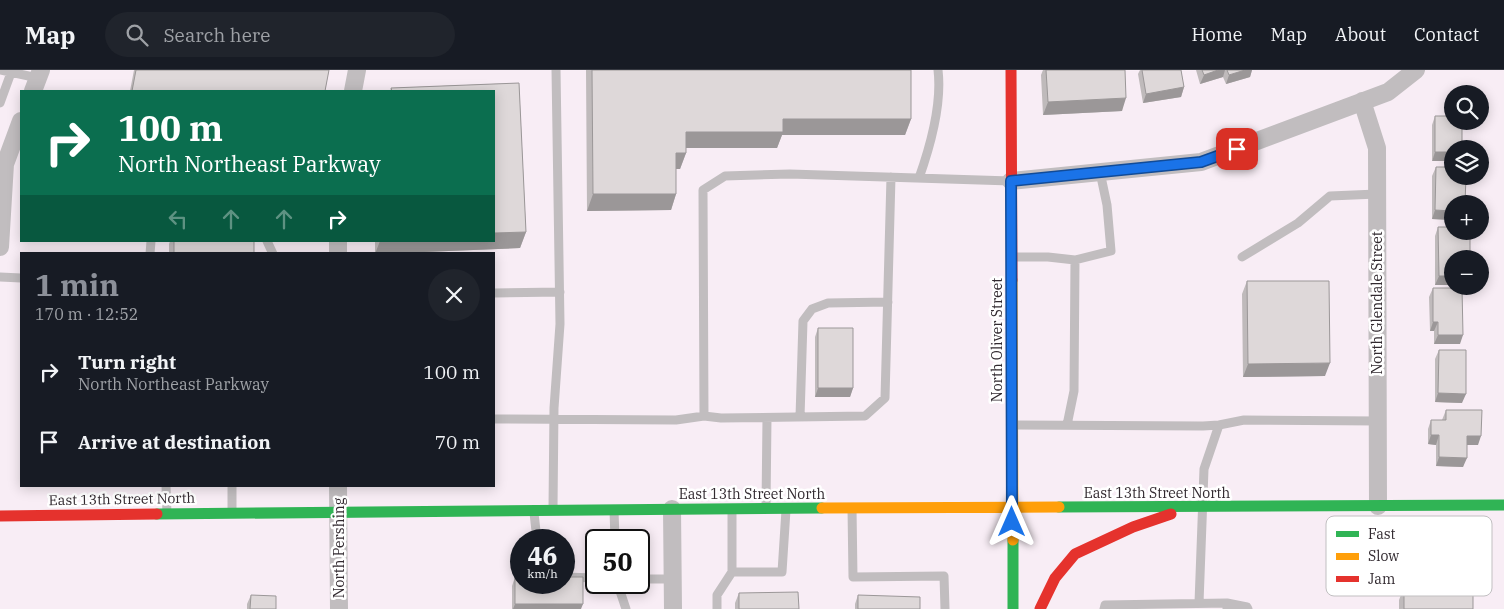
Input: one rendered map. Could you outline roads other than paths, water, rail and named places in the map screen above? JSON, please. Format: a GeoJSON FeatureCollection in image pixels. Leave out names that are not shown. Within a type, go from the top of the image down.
{"type":"FeatureCollection","features":[{"type":"Feature","properties":{"kind":"main road","name":"North Oliver Street"},"geometry":{"type":"LineString","coordinates":[[1011,70],[1013,609]]}},
{"type":"Feature","properties":{"kind":"main road","name":"East 13th Street North"},"geometry":{"type":"LineString","coordinates":[[0,516],[672,509],[1504,506]]}},
{"type":"Feature","properties":{"kind":"main road"},"geometry":{"type":"LineString","coordinates":[[1040,609],[1055,578],[1075,554],[1133,528],[1189,508]]}},
{"type":"Feature","properties":{"kind":"street"},"geometry":{"type":"LineString","coordinates":[[353,90],[357,70]]}},
{"type":"Feature","properties":{"kind":"street"},"geometry":{"type":"LineString","coordinates":[[1011,181],[1201,162],[1388,92],[1416,70]]}},
{"type":"Feature","properties":{"kind":"street","name":"North Glendale Street"},"geometry":{"type":"LineString","coordinates":[[1362,101],[1377,148],[1378,506]]}},
{"type":"Feature","properties":{"kind":"street"},"geometry":{"type":"LineString","coordinates":[[0,247],[2,174],[20,124]]}},
{"type":"Feature","properties":{"kind":"street","name":"North Pershing"},"geometry":{"type":"LineString","coordinates":[[338,487],[339,609]]}},
{"type":"Feature","properties":{"kind":"street"},"geometry":{"type":"LineString","coordinates":[[672,509],[673,609]]}},
{"type":"Feature","properties":{"kind":"lane"},"geometry":{"type":"LineString","coordinates":[[1,70],[11,71],[37,80]]}},
{"type":"Feature","properties":{"kind":"lane"},"geometry":{"type":"LineString","coordinates":[[553,510],[554,420],[560,324],[556,70]]}},
{"type":"Feature","properties":{"kind":"lane"},"geometry":{"type":"LineString","coordinates":[[920,178],[931,145],[939,82],[938,70]]}},
{"type":"Feature","properties":{"kind":"lane"},"geometry":{"type":"LineString","coordinates":[[0,103],[11,71]]}},
{"type":"Feature","properties":{"kind":"lane"},"geometry":{"type":"LineString","coordinates":[[1011,258],[1048,257],[1075,260],[1111,251],[1107,205],[1100,172]]}},
{"type":"Feature","properties":{"kind":"lane"},"geometry":{"type":"LineString","coordinates":[[704,416],[703,190],[725,176],[828,174],[1011,181]]}},
{"type":"Feature","properties":{"kind":"lane"},"geometry":{"type":"LineString","coordinates":[[495,419],[676,420],[704,416],[767,418],[865,416],[885,398],[891,177]]}},
{"type":"Feature","properties":{"kind":"lane"},"geometry":{"type":"LineString","coordinates":[[1242,258],[1298,223],[1330,196],[1377,194]]}},
{"type":"Feature","properties":{"kind":"lane"},"geometry":{"type":"LineString","coordinates":[[1067,425],[1074,391],[1075,260]]}},
{"type":"Feature","properties":{"kind":"lane"},"geometry":{"type":"LineString","coordinates":[[0,277],[20,278]]}},
{"type":"Feature","properties":{"kind":"lane"},"geometry":{"type":"LineString","coordinates":[[495,293],[560,292]]}},
{"type":"Feature","properties":{"kind":"lane"},"geometry":{"type":"LineString","coordinates":[[800,417],[803,321],[812,309],[828,303],[888,302]]}},
{"type":"Feature","properties":{"kind":"lane"},"geometry":{"type":"LineString","coordinates":[[766,509],[767,418]]}},
{"type":"Feature","properties":{"kind":"lane"},"geometry":{"type":"LineString","coordinates":[[1012,425],[1219,425],[1244,420],[1378,421]]}},
{"type":"Feature","properties":{"kind":"lane"},"geometry":{"type":"LineString","coordinates":[[1194,605],[1203,508],[1204,469],[1219,425]]}},
{"type":"Feature","properties":{"kind":"lane"},"geometry":{"type":"LineString","coordinates":[[166,487],[167,514]]}},
{"type":"Feature","properties":{"kind":"lane"},"geometry":{"type":"LineString","coordinates":[[232,487],[232,513]]}},
{"type":"Feature","properties":{"kind":"lane"},"geometry":{"type":"LineString","coordinates":[[852,508],[853,577],[944,576],[945,609]]}},
{"type":"Feature","properties":{"kind":"lane"},"geometry":{"type":"LineString","coordinates":[[717,609],[717,595],[732,572],[732,509]]}},
{"type":"Feature","properties":{"kind":"lane"},"geometry":{"type":"LineString","coordinates":[[732,572],[782,572],[786,509]]}},
{"type":"Feature","properties":{"kind":"lane"},"geometry":{"type":"LineString","coordinates":[[614,510],[615,529]]}},
{"type":"Feature","properties":{"kind":"lane"},"geometry":{"type":"LineString","coordinates":[[534,511],[536,529]]}},
{"type":"Feature","properties":{"kind":"lane"},"geometry":{"type":"LineString","coordinates":[[650,579],[673,579]]}},
{"type":"Feature","properties":{"kind":"lane"},"geometry":{"type":"LineString","coordinates":[[621,594],[626,609]]}},
{"type":"Feature","properties":{"kind":"lane"},"geometry":{"type":"LineString","coordinates":[[1104,609],[1104,605],[1139,607],[1194,605],[1247,607],[1248,609]]}}]}
